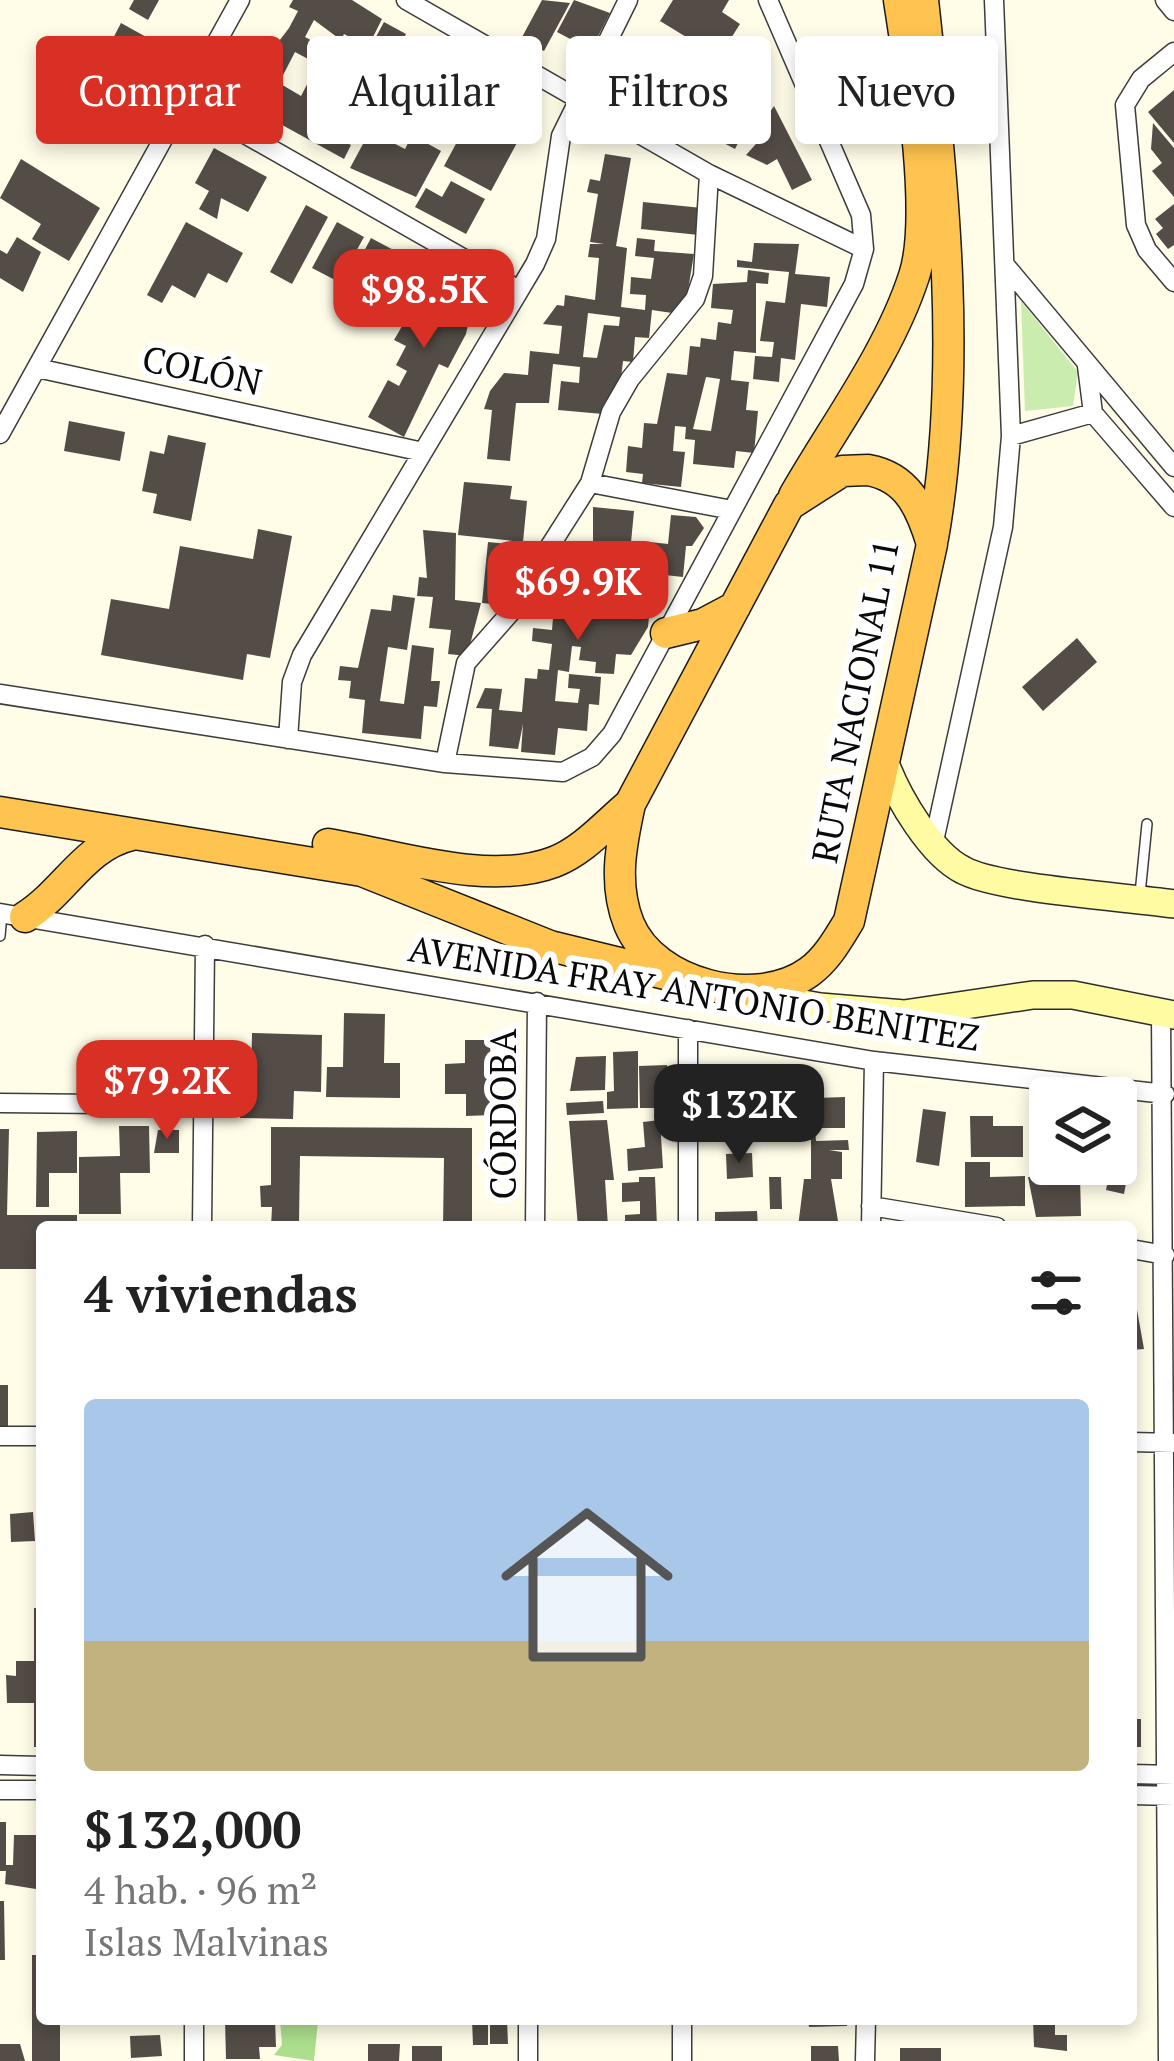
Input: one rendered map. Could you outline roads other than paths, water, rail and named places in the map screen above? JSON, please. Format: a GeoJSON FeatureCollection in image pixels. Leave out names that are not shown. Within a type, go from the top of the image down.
{"type":"FeatureCollection","features":[{"type":"Feature","properties":{"kind":"highway"},"geometry":{"type":"LineString","coordinates":[[789,505],[897,315],[916,272],[920,196],[899,0]]}},
{"type":"Feature","properties":{"kind":"highway"},"geometry":{"type":"LineString","coordinates":[[923,0],[944,249],[946,421],[932,544]]}},
{"type":"Feature","properties":{"kind":"highway","name":"RUTA NACIONAL 11"},"geometry":{"type":"LineString","coordinates":[[0,812],[362,871],[550,946],[722,988],[766,987],[806,974],[832,949],[849,921],[932,544],[920,505],[881,472],[842,471],[789,505],[630,804],[619,857],[621,902],[631,930],[646,951],[683,978]]}},
{"type":"Feature","properties":{"kind":"highway"},"geometry":{"type":"LineString","coordinates":[[666,633],[703,624],[735,607]]}},
{"type":"Feature","properties":{"kind":"highway","name":"RUTA NACIONAL 11"},"geometry":{"type":"LineString","coordinates":[[0,791],[489,870],[553,862],[575,852],[630,804]]}},
{"type":"Feature","properties":{"kind":"highway"},"geometry":{"type":"LineString","coordinates":[[9,914],[46,904],[98,849],[138,833]]}},
{"type":"Feature","properties":{"kind":"main road"},"geometry":{"type":"LineString","coordinates":[[886,766],[896,789],[934,841],[968,873],[1174,904]]}},
{"type":"Feature","properties":{"kind":"main road"},"geometry":{"type":"LineString","coordinates":[[722,988],[820,1007],[904,1014],[952,1011],[1033,994],[1073,995],[1167,1014]]}},
{"type":"Feature","properties":{"kind":"street"},"geometry":{"type":"LineString","coordinates":[[220,36],[240,0]]}},
{"type":"Feature","properties":{"kind":"street"},"geometry":{"type":"LineString","coordinates":[[406,0],[435,7],[566,91]]}},
{"type":"Feature","properties":{"kind":"street"},"geometry":{"type":"LineString","coordinates":[[611,36],[628,0]]}},
{"type":"Feature","properties":{"kind":"street"},"geometry":{"type":"LineString","coordinates":[[0,694],[445,764],[563,772],[592,758],[612,734],[854,284],[864,250],[861,214],[768,0]]}},
{"type":"Feature","properties":{"kind":"street"},"geometry":{"type":"LineString","coordinates":[[1165,0],[1174,10]]}},
{"type":"Feature","properties":{"kind":"street"},"geometry":{"type":"LineString","coordinates":[[934,841],[1004,527],[1011,436],[1000,4]]}},
{"type":"Feature","properties":{"kind":"street"},"geometry":{"type":"LineString","coordinates":[[1174,52],[1141,79],[1125,105],[1136,225],[1147,250],[1174,282]]}},
{"type":"Feature","properties":{"kind":"street"},"geometry":{"type":"LineString","coordinates":[[288,739],[292,682],[302,655],[546,239],[566,127]]}},
{"type":"Feature","properties":{"kind":"street"},"geometry":{"type":"LineString","coordinates":[[0,434],[161,144]]}},
{"type":"Feature","properties":{"kind":"street"},"geometry":{"type":"LineString","coordinates":[[262,144],[519,290]]}},
{"type":"Feature","properties":{"kind":"street"},"geometry":{"type":"LineString","coordinates":[[657,144],[864,250]]}},
{"type":"Feature","properties":{"kind":"street"},"geometry":{"type":"LineString","coordinates":[[445,764],[466,663],[525,596],[554,536],[590,483],[611,412],[629,379],[695,299],[703,276],[710,174]]}},
{"type":"Feature","properties":{"kind":"street"},"geometry":{"type":"LineString","coordinates":[[1005,265],[1174,467]]}},
{"type":"Feature","properties":{"kind":"street"},"geometry":{"type":"LineString","coordinates":[[1086,362],[1094,413],[1174,506]]}},
{"type":"Feature","properties":{"kind":"street","name":"COLÓN"},"geometry":{"type":"LineString","coordinates":[[37,368],[423,452]]}},
{"type":"Feature","properties":{"kind":"street"},"geometry":{"type":"LineString","coordinates":[[1011,436],[1094,413]]}},
{"type":"Feature","properties":{"kind":"street"},"geometry":{"type":"LineString","coordinates":[[590,483],[732,510]]}},
{"type":"Feature","properties":{"kind":"street","name":"AVENIDA FRAY ANTONIO BENITEZ"},"geometry":{"type":"LineString","coordinates":[[9,914],[1168,1108]]}},
{"type":"Feature","properties":{"kind":"street"},"geometry":{"type":"LineString","coordinates":[[202,1221],[205,945]]}},
{"type":"Feature","properties":{"kind":"street","name":"CÓRDOBA"},"geometry":{"type":"LineString","coordinates":[[535,1221],[537,1002]]}},
{"type":"Feature","properties":{"kind":"street"},"geometry":{"type":"LineString","coordinates":[[1167,1014],[1168,2061]]}},
{"type":"Feature","properties":{"kind":"street"},"geometry":{"type":"LineString","coordinates":[[688,1029],[688,1221]]}},
{"type":"Feature","properties":{"kind":"street"},"geometry":{"type":"LineString","coordinates":[[871,1221],[874,1061]]}},
{"type":"Feature","properties":{"kind":"street"},"geometry":{"type":"LineString","coordinates":[[0,1103],[206,1105]]}},
{"type":"Feature","properties":{"kind":"street"},"geometry":{"type":"LineString","coordinates":[[871,1206],[961,1221]]}},
{"type":"Feature","properties":{"kind":"street"},"geometry":{"type":"LineString","coordinates":[[1137,1250],[1165,1255]]}},
{"type":"Feature","properties":{"kind":"street"},"geometry":{"type":"LineString","coordinates":[[0,1436],[36,1436]]}},
{"type":"Feature","properties":{"kind":"street"},"geometry":{"type":"LineString","coordinates":[[1137,1442],[1170,1443]]}},
{"type":"Feature","properties":{"kind":"street"},"geometry":{"type":"LineString","coordinates":[[0,1765],[36,1766]]}},
{"type":"Feature","properties":{"kind":"street"},"geometry":{"type":"LineString","coordinates":[[1137,1774],[1171,1774]]}},
{"type":"Feature","properties":{"kind":"street"},"geometry":{"type":"LineString","coordinates":[[0,1790],[36,1790]]}},
{"type":"Feature","properties":{"kind":"street"},"geometry":{"type":"LineString","coordinates":[[1137,1796],[1171,1796]]}},
{"type":"Feature","properties":{"kind":"street"},"geometry":{"type":"LineString","coordinates":[[194,2025],[194,2061]]}},
{"type":"Feature","properties":{"kind":"street"},"geometry":{"type":"LineString","coordinates":[[528,2025],[528,2061]]}},
{"type":"Feature","properties":{"kind":"street"},"geometry":{"type":"LineString","coordinates":[[682,2025],[682,2061]]}},
{"type":"Feature","properties":{"kind":"street"},"geometry":{"type":"LineString","coordinates":[[866,2025],[866,2061]]}},
{"type":"Feature","properties":{"kind":"lane"},"geometry":{"type":"LineString","coordinates":[[1139,899],[1147,824]]}},
{"type":"Feature","properties":{"kind":"lane"},"geometry":{"type":"LineString","coordinates":[[0,936],[9,914]]}}]}
